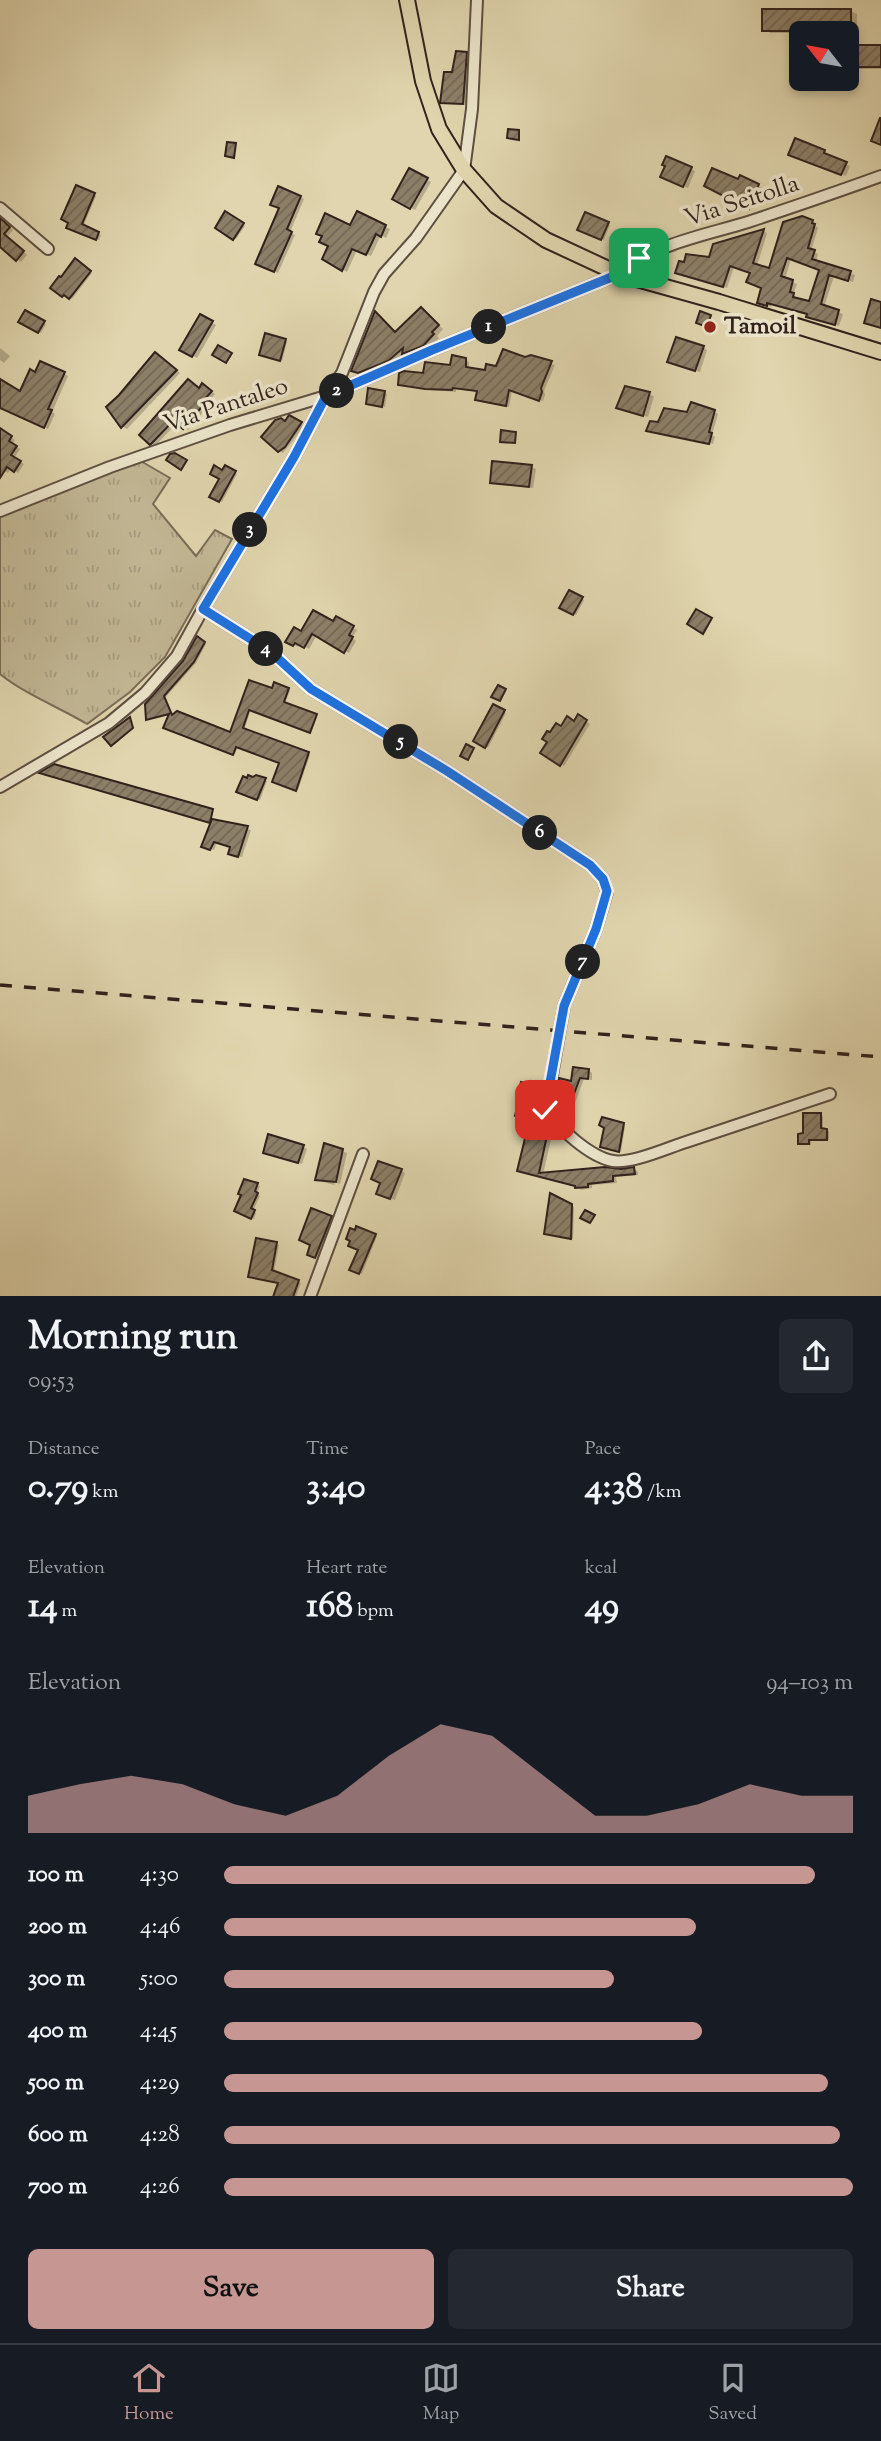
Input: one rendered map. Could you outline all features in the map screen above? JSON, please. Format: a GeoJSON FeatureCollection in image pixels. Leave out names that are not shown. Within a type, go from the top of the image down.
{"type":"FeatureCollection","features":[{"type":"Feature","properties":{"kind":"main road"},"geometry":{"type":"LineString","coordinates":[[407,0],[423,81],[439,129],[464,170],[496,206],[547,240],[619,274],[881,352]]}},
{"type":"Feature","properties":{"kind":"street"},"geometry":{"type":"LineString","coordinates":[[0,788],[109,723],[145,693],[177,656],[294,457],[326,396],[342,373],[374,292],[384,274],[416,239],[464,170],[472,109],[477,0]]}},
{"type":"Feature","properties":{"kind":"street","name":"Via Seitolla"},"geometry":{"type":"LineString","coordinates":[[619,274],[639,258],[665,248],[804,204],[881,176]]}},
{"type":"Feature","properties":{"kind":"street"},"geometry":{"type":"LineString","coordinates":[[0,208],[48,249]]}},
{"type":"Feature","properties":{"kind":"street","name":"Via Pantaleo"},"geometry":{"type":"LineString","coordinates":[[1,510],[122,462],[326,396],[619,274]]}},
{"type":"Feature","properties":{"kind":"street"},"geometry":{"type":"LineString","coordinates":[[203,609],[271,652],[311,689],[483,793],[590,865],[603,879],[607,891],[596,929],[564,1006],[545,1110],[555,1124],[571,1137],[603,1158],[617,1162],[830,1094]]}},
{"type":"Feature","properties":{"kind":"street"},"geometry":{"type":"LineString","coordinates":[[310,1296],[363,1154]]}},
{"type":"Feature","properties":{"kind":"green space"},"geometry":{"type":"Polygon","coordinates":[[[139,460],[170,478],[153,504],[196,556],[215,530],[232,539],[165,657],[130,692],[87,724],[0,674],[0,513],[139,460]]]}},
{"type":"Feature","properties":{"kind":"building"},"geometry":{"type":"Polygon","coordinates":[[[762,9],[851,9],[851,21],[789,21],[789,31],[762,31],[762,9]]]}},
{"type":"Feature","properties":{"kind":"building"},"geometry":{"type":"Polygon","coordinates":[[[859,45],[881,45],[881,67],[859,67],[859,45]]]}},
{"type":"Feature","properties":{"kind":"building"},"geometry":{"type":"Polygon","coordinates":[[[456,51],[467,52],[463,104],[440,103],[444,72],[452,72],[456,51]]]}},
{"type":"Feature","properties":{"kind":"building"},"geometry":{"type":"Polygon","coordinates":[[[881,118],[881,145],[871,141],[881,118]]]}},
{"type":"Feature","properties":{"kind":"building"},"geometry":{"type":"Polygon","coordinates":[[[508,129],[519,130],[519,140],[507,138],[508,129]]]}},
{"type":"Feature","properties":{"kind":"building"},"geometry":{"type":"Polygon","coordinates":[[[795,138],[847,162],[841,175],[788,155],[795,138]]]}},
{"type":"Feature","properties":{"kind":"building"},"geometry":{"type":"Polygon","coordinates":[[[227,142],[236,143],[234,158],[225,156],[227,142]]]}},
{"type":"Feature","properties":{"kind":"building"},"geometry":{"type":"Polygon","coordinates":[[[666,156],[692,167],[683,187],[660,177],[666,156]]]}},
{"type":"Feature","properties":{"kind":"building"},"geometry":{"type":"Polygon","coordinates":[[[409,168],[428,178],[410,209],[392,199],[409,168]]]}},
{"type":"Feature","properties":{"kind":"building"},"geometry":{"type":"Polygon","coordinates":[[[712,168],[738,179],[740,175],[759,184],[749,209],[704,186],[712,168]]]}},
{"type":"Feature","properties":{"kind":"building"},"geometry":{"type":"Polygon","coordinates":[[[76,185],[95,193],[82,224],[99,232],[96,240],[66,228],[68,223],[61,219],[76,185]]]}},
{"type":"Feature","properties":{"kind":"building"},"geometry":{"type":"Polygon","coordinates":[[[278,186],[301,196],[287,229],[292,232],[274,272],[255,264],[279,208],[270,205],[278,186]]]}},
{"type":"Feature","properties":{"kind":"building"},"geometry":{"type":"Polygon","coordinates":[[[225,211],[244,223],[233,240],[215,228],[225,211]]]}},
{"type":"Feature","properties":{"kind":"building"},"geometry":{"type":"Polygon","coordinates":[[[357,211],[386,225],[381,237],[376,234],[366,255],[352,249],[342,271],[322,259],[328,246],[319,242],[322,236],[316,234],[325,213],[350,225],[357,211]]]}},
{"type":"Feature","properties":{"kind":"building"},"geometry":{"type":"Polygon","coordinates":[[[585,212],[609,222],[601,240],[577,230],[585,212]]]}},
{"type":"Feature","properties":{"kind":"building"},"geometry":{"type":"Polygon","coordinates":[[[802,216],[813,220],[812,223],[815,224],[808,248],[815,250],[812,259],[851,271],[848,281],[829,275],[821,304],[839,310],[835,325],[806,317],[807,314],[767,303],[767,306],[757,303],[761,288],[746,282],[750,273],[730,266],[723,287],[675,273],[679,261],[684,262],[686,254],[709,257],[713,244],[764,229],[753,263],[769,268],[783,222],[802,216]],[[787,258],[781,276],[793,280],[790,292],[794,293],[793,297],[809,301],[819,270],[787,258]]]}},
{"type":"Feature","properties":{"kind":"building"},"geometry":{"type":"Polygon","coordinates":[[[0,218],[10,227],[4,234],[24,251],[16,261],[0,247],[0,218]]]}},
{"type":"Feature","properties":{"kind":"building"},"geometry":{"type":"Polygon","coordinates":[[[75,258],[91,271],[69,299],[50,288],[75,258]]]}},
{"type":"Feature","properties":{"kind":"building"},"geometry":{"type":"Polygon","coordinates":[[[871,299],[881,302],[881,328],[864,323],[871,299]]]}},
{"type":"Feature","properties":{"kind":"building"},"geometry":{"type":"Polygon","coordinates":[[[421,307],[439,325],[423,346],[402,354],[403,348],[388,361],[358,373],[351,371],[375,311],[395,332],[421,307]]]}},
{"type":"Feature","properties":{"kind":"building"},"geometry":{"type":"Polygon","coordinates":[[[25,310],[45,321],[38,333],[18,322],[25,310]]]}},
{"type":"Feature","properties":{"kind":"building"},"geometry":{"type":"Polygon","coordinates":[[[700,311],[711,315],[707,327],[696,323],[700,311]]]}},
{"type":"Feature","properties":{"kind":"building"},"geometry":{"type":"Polygon","coordinates":[[[200,314],[213,321],[192,357],[179,350],[200,314]]]}},
{"type":"Feature","properties":{"kind":"building"},"geometry":{"type":"Polygon","coordinates":[[[265,333],[286,339],[280,361],[259,355],[265,333]]]}},
{"type":"Feature","properties":{"kind":"building"},"geometry":{"type":"Polygon","coordinates":[[[676,337],[704,346],[695,371],[667,362],[676,337]]]}},
{"type":"Feature","properties":{"kind":"building"},"geometry":{"type":"Polygon","coordinates":[[[218,345],[232,353],[226,363],[212,355],[218,345]]]}},
{"type":"Feature","properties":{"kind":"building"},"geometry":{"type":"Polygon","coordinates":[[[503,349],[525,357],[531,355],[552,361],[541,388],[539,401],[509,390],[506,406],[475,400],[477,391],[398,385],[399,373],[423,373],[425,362],[450,365],[452,355],[466,358],[466,367],[485,370],[486,364],[496,366],[503,349]]]}},
{"type":"Feature","properties":{"kind":"building"},"geometry":{"type":"Polygon","coordinates":[[[155,352],[177,370],[121,428],[106,407],[155,352]]]}},
{"type":"Feature","properties":{"kind":"building"},"geometry":{"type":"Polygon","coordinates":[[[40,361],[65,372],[48,409],[52,410],[44,428],[0,408],[0,379],[20,391],[30,369],[35,372],[40,361]]]}},
{"type":"Feature","properties":{"kind":"building"},"geometry":{"type":"Polygon","coordinates":[[[188,379],[199,388],[202,383],[212,391],[183,429],[173,421],[150,445],[139,435],[188,379]]]}},
{"type":"Feature","properties":{"kind":"building"},"geometry":{"type":"Polygon","coordinates":[[[625,386],[650,392],[643,416],[616,408],[625,386]]]}},
{"type":"Feature","properties":{"kind":"building"},"geometry":{"type":"Polygon","coordinates":[[[368,388],[385,391],[382,407],[366,404],[368,388]]]}},
{"type":"Feature","properties":{"kind":"building"},"geometry":{"type":"Polygon","coordinates":[[[691,402],[715,410],[709,444],[646,431],[650,421],[658,422],[664,408],[687,412],[691,402]]]}},
{"type":"Feature","properties":{"kind":"building"},"geometry":{"type":"Polygon","coordinates":[[[289,415],[302,422],[285,447],[278,452],[261,437],[275,420],[281,418],[285,421],[289,415]]]}},
{"type":"Feature","properties":{"kind":"building"},"geometry":{"type":"Polygon","coordinates":[[[0,428],[12,436],[9,441],[17,446],[11,455],[21,461],[14,472],[7,467],[0,478],[0,428]]]}},
{"type":"Feature","properties":{"kind":"building"},"geometry":{"type":"Polygon","coordinates":[[[501,430],[516,432],[515,443],[500,442],[501,430]]]}},
{"type":"Feature","properties":{"kind":"building"},"geometry":{"type":"Polygon","coordinates":[[[175,453],[187,460],[181,470],[166,460],[170,454],[175,453]]]}},
{"type":"Feature","properties":{"kind":"building"},"geometry":{"type":"Polygon","coordinates":[[[492,461],[532,465],[529,487],[490,483],[492,461]]]}},
{"type":"Feature","properties":{"kind":"building"},"geometry":{"type":"Polygon","coordinates":[[[214,465],[222,470],[225,465],[236,471],[219,502],[209,497],[219,479],[210,474],[214,465]]]}},
{"type":"Feature","properties":{"kind":"building"},"geometry":{"type":"Polygon","coordinates":[[[569,590],[583,597],[573,615],[559,608],[569,590]]]}},
{"type":"Feature","properties":{"kind":"building"},"geometry":{"type":"Polygon","coordinates":[[[696,609],[712,618],[703,634],[687,624],[696,609]]]}},
{"type":"Feature","properties":{"kind":"building"},"geometry":{"type":"Polygon","coordinates":[[[313,610],[333,621],[336,616],[354,626],[349,635],[353,637],[344,653],[312,634],[304,648],[285,642],[294,627],[301,631],[313,610]]]}},
{"type":"Feature","properties":{"kind":"building"},"geometry":{"type":"Polygon","coordinates":[[[197,636],[205,642],[194,662],[164,696],[172,715],[177,711],[230,732],[249,680],[272,688],[274,682],[289,688],[284,702],[317,714],[310,733],[249,710],[243,728],[309,752],[296,791],[272,782],[279,763],[236,747],[233,755],[163,728],[169,714],[146,720],[145,704],[183,661],[197,636]]]}},
{"type":"Feature","properties":{"kind":"building"},"geometry":{"type":"Polygon","coordinates":[[[498,685],[506,689],[500,701],[491,697],[498,685]]]}},
{"type":"Feature","properties":{"kind":"building"},"geometry":{"type":"Polygon","coordinates":[[[493,704],[505,710],[485,748],[473,741],[493,704]]]}},
{"type":"Feature","properties":{"kind":"building"},"geometry":{"type":"Polygon","coordinates":[[[578,714],[587,720],[560,766],[540,753],[547,742],[542,739],[556,723],[561,726],[567,716],[574,721],[578,714]]]}},
{"type":"Feature","properties":{"kind":"building"},"geometry":{"type":"Polygon","coordinates":[[[130,717],[133,728],[111,746],[103,737],[130,717]]]}},
{"type":"Feature","properties":{"kind":"building"},"geometry":{"type":"Polygon","coordinates":[[[466,744],[474,748],[468,760],[460,756],[466,744]]]}},
{"type":"Feature","properties":{"kind":"building"},"geometry":{"type":"Polygon","coordinates":[[[54,764],[213,809],[210,823],[39,773],[54,764]]]}},
{"type":"Feature","properties":{"kind":"building"},"geometry":{"type":"Polygon","coordinates":[[[248,775],[266,778],[257,800],[236,792],[243,776],[247,778],[248,775]]]}},
{"type":"Feature","properties":{"kind":"building"},"geometry":{"type":"Polygon","coordinates":[[[212,819],[248,826],[238,857],[228,854],[230,847],[214,842],[210,850],[201,847],[212,819]]]}},
{"type":"Feature","properties":{"kind":"building"},"geometry":{"type":"Polygon","coordinates":[[[573,1067],[589,1069],[588,1079],[580,1078],[566,1115],[554,1107],[559,1078],[571,1081],[573,1067]]]}},
{"type":"Feature","properties":{"kind":"building"},"geometry":{"type":"Polygon","coordinates":[[[531,1081],[543,1083],[533,1121],[549,1126],[539,1173],[634,1167],[635,1174],[613,1176],[613,1181],[575,1188],[517,1171],[529,1122],[515,1116],[516,1102],[521,1082],[530,1084],[531,1081]]]}},
{"type":"Feature","properties":{"kind":"building"},"geometry":{"type":"Polygon","coordinates":[[[803,1113],[821,1113],[821,1128],[827,1129],[827,1140],[809,1140],[809,1144],[798,1144],[798,1134],[803,1133],[803,1113]]]}},
{"type":"Feature","properties":{"kind":"building"},"geometry":{"type":"Polygon","coordinates":[[[602,1117],[624,1123],[619,1152],[600,1147],[604,1128],[599,1125],[602,1117]]]}},
{"type":"Feature","properties":{"kind":"building"},"geometry":{"type":"Polygon","coordinates":[[[268,1134],[304,1145],[298,1163],[263,1153],[268,1134]]]}},
{"type":"Feature","properties":{"kind":"building"},"geometry":{"type":"Polygon","coordinates":[[[324,1143],[343,1149],[336,1182],[315,1180],[324,1143]]]}},
{"type":"Feature","properties":{"kind":"building"},"geometry":{"type":"Polygon","coordinates":[[[378,1161],[402,1169],[390,1199],[376,1194],[380,1183],[371,1179],[378,1161]]]}},
{"type":"Feature","properties":{"kind":"building"},"geometry":{"type":"Polygon","coordinates":[[[244,1179],[258,1183],[255,1191],[258,1193],[251,1208],[255,1210],[251,1219],[234,1211],[244,1179]]]}},
{"type":"Feature","properties":{"kind":"building"},"geometry":{"type":"Polygon","coordinates":[[[550,1193],[572,1204],[571,1239],[544,1234],[550,1193]]]}},
{"type":"Feature","properties":{"kind":"building"},"geometry":{"type":"Polygon","coordinates":[[[311,1208],[332,1216],[315,1258],[307,1255],[310,1245],[299,1240],[311,1208]]]}},
{"type":"Feature","properties":{"kind":"building"},"geometry":{"type":"Polygon","coordinates":[[[585,1210],[595,1215],[590,1223],[580,1218],[585,1210]]]}},
{"type":"Feature","properties":{"kind":"building"},"geometry":{"type":"Polygon","coordinates":[[[356,1226],[376,1234],[359,1274],[349,1270],[358,1250],[348,1246],[350,1241],[346,1239],[350,1228],[355,1230],[356,1226]]]}},
{"type":"Feature","properties":{"kind":"building"},"geometry":{"type":"Polygon","coordinates":[[[256,1238],[277,1242],[272,1270],[299,1280],[293,1296],[273,1296],[278,1283],[248,1277],[256,1238]]]}},
{"type":"Feature","properties":{"kind":"railway"},"geometry":{"type":"LineString","coordinates":[[0,985],[881,1057]]}},
{"type":"Feature","properties":{"kind":"place","name":"Tamoil"},"geometry":{"type":"Point","coordinates":[710,327]}},
{"type":"Feature","properties":{"kind":"route"},"geometry":{"type":"LineString","coordinates":[[545,1110],[564,1006],[596,929],[607,891],[603,879],[590,865],[483,793],[311,689],[271,652],[203,609],[294,457],[326,396],[619,274],[639,258]]}}]}
